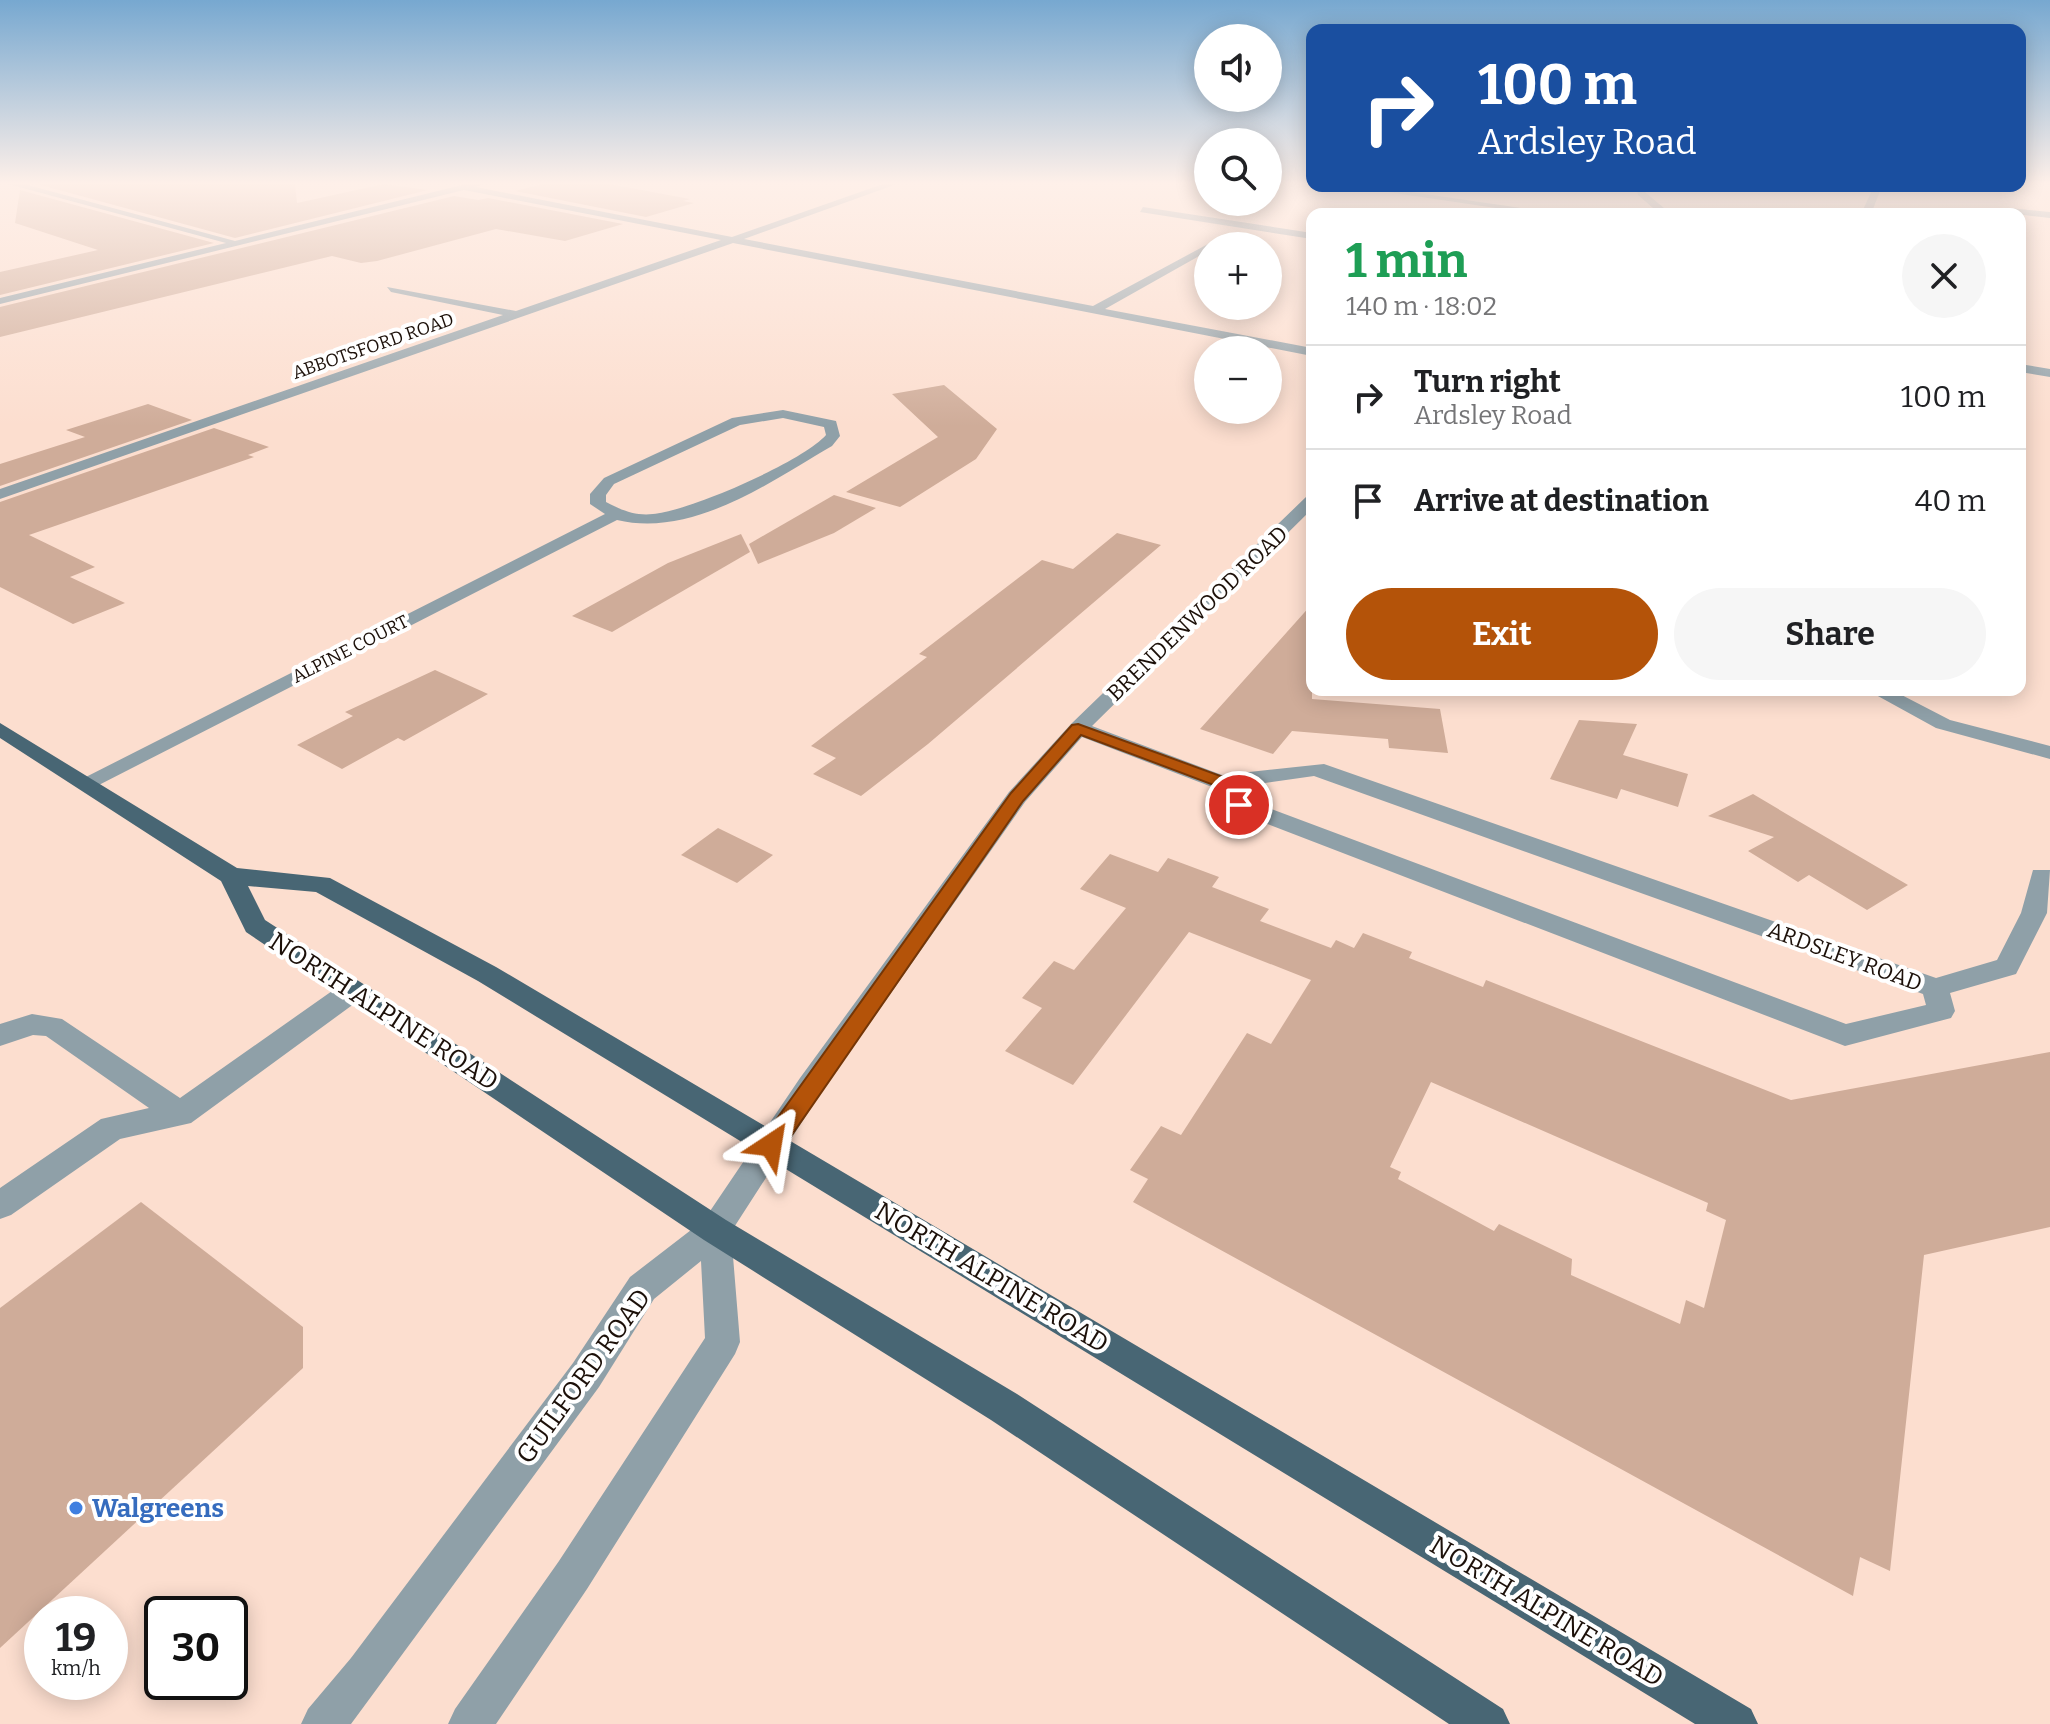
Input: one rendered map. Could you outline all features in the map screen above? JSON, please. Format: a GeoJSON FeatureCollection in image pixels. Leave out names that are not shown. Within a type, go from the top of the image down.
{"type":"FeatureCollection","features":[{"type":"Feature","properties":{"kind":"main road","name":"NORTH ALPINE ROAD"},"geometry":{"type":"LineString","coordinates":[[0,729],[231,876],[321,884],[381,914],[1736,1724]]}},
{"type":"Feature","properties":{"kind":"main road","name":"NORTH ALPINE ROAD"},"geometry":{"type":"LineString","coordinates":[[231,876],[255,926],[715,1230],[1004,1407],[1488,1724]]}},
{"type":"Feature","properties":{"kind":"street"},"geometry":{"type":"LineString","coordinates":[[0,301],[148,264]]}},
{"type":"Feature","properties":{"kind":"street","name":"ABBOTSFORD ROAD"},"geometry":{"type":"LineString","coordinates":[[0,494],[667,264]]}},
{"type":"Feature","properties":{"kind":"street"},"geometry":{"type":"LineString","coordinates":[[866,264],[1306,351]]}},
{"type":"Feature","properties":{"kind":"street"},"geometry":{"type":"LineString","coordinates":[[1096,309],[1176,264]]}},
{"type":"Feature","properties":{"kind":"street"},"geometry":{"type":"LineString","coordinates":[[391,289],[518,315]]}},
{"type":"Feature","properties":{"kind":"street"},"geometry":{"type":"LineString","coordinates":[[2026,369],[2050,373]]}},
{"type":"Feature","properties":{"kind":"street","name":"ALPINE COURT"},"geometry":{"type":"LineString","coordinates":[[85,783],[615,515],[668,516],[708,508],[827,443],[835,430],[822,419],[797,415],[763,415],[737,421],[609,481],[597,500],[615,515]]}},
{"type":"Feature","properties":{"kind":"street","name":"BRENDENWOOD ROAD"},"geometry":{"type":"LineString","coordinates":[[715,1230],[771,1145],[1017,797],[1078,728],[1304,519]]}},
{"type":"Feature","properties":{"kind":"street"},"geometry":{"type":"LineString","coordinates":[[1889,696],[1943,724],[2050,753]]}},
{"type":"Feature","properties":{"kind":"street","name":"ARDSLEY ROAD"},"geometry":{"type":"LineString","coordinates":[[1078,728],[1220,782],[1316,769],[1935,988],[1941,1011],[1845,1035],[1239,805],[1220,782]]}},
{"type":"Feature","properties":{"kind":"street"},"geometry":{"type":"LineString","coordinates":[[1935,988],[2007,967],[2034,913],[2042,876]]}},
{"type":"Feature","properties":{"kind":"street"},"geometry":{"type":"LineString","coordinates":[[0,1205],[112,1128],[180,1114],[352,991]]}},
{"type":"Feature","properties":{"kind":"street"},"geometry":{"type":"LineString","coordinates":[[0,1035],[32,1024],[52,1026],[180,1114]]}},
{"type":"Feature","properties":{"kind":"street"},"geometry":{"type":"LineString","coordinates":[[470,1724],[573,1575],[723,1342],[715,1230]]}},
{"type":"Feature","properties":{"kind":"street","name":"GUILFORD ROAD"},"geometry":{"type":"LineString","coordinates":[[323,1724],[366,1673],[586,1375],[642,1288],[715,1230]]}},
{"type":"Feature","properties":{"kind":"building"},"geometry":{"type":"Polygon","coordinates":[[[34,264],[126,264],[0,295],[0,272],[34,264]]]}},
{"type":"Feature","properties":{"kind":"building"},"geometry":{"type":"Polygon","coordinates":[[[174,264],[297,264],[0,337],[0,307],[174,264]]]}},
{"type":"Feature","properties":{"kind":"building"},"geometry":{"type":"Polygon","coordinates":[[[944,385],[997,429],[976,459],[900,507],[846,492],[938,437],[892,394],[944,385]]]}},
{"type":"Feature","properties":{"kind":"building"},"geometry":{"type":"Polygon","coordinates":[[[148,404],[192,420],[0,486],[0,464],[85,437],[66,430],[148,404]]]}},
{"type":"Feature","properties":{"kind":"building"},"geometry":{"type":"Polygon","coordinates":[[[214,428],[269,447],[248,455],[254,457],[29,535],[95,567],[70,577],[125,603],[73,624],[0,587],[0,502],[214,428]]]}},
{"type":"Feature","properties":{"kind":"building"},"geometry":{"type":"Polygon","coordinates":[[[834,495],[876,508],[834,533],[758,564],[749,544],[834,495]]]}},
{"type":"Feature","properties":{"kind":"building"},"geometry":{"type":"Polygon","coordinates":[[[1117,533],[1161,545],[928,744],[861,796],[813,774],[836,758],[811,746],[927,657],[919,654],[1042,560],[1073,569],[1117,533]]]}},
{"type":"Feature","properties":{"kind":"building"},"geometry":{"type":"Polygon","coordinates":[[[741,534],[750,552],[612,632],[572,616],[668,563],[741,534]]]}},
{"type":"Feature","properties":{"kind":"building"},"geometry":{"type":"Polygon","coordinates":[[[1306,611],[1306,696],[1312,696],[1312,699],[1440,709],[1448,753],[1389,748],[1388,739],[1292,731],[1273,754],[1200,729],[1306,611]]]}},
{"type":"Feature","properties":{"kind":"building"},"geometry":{"type":"Polygon","coordinates":[[[435,670],[488,694],[404,741],[398,738],[342,769],[297,745],[353,716],[345,712],[435,670]]]}},
{"type":"Feature","properties":{"kind":"building"},"geometry":{"type":"Polygon","coordinates":[[[1579,720],[1637,724],[1623,755],[1688,774],[1678,807],[1621,789],[1617,799],[1550,779],[1579,720]]]}},
{"type":"Feature","properties":{"kind":"building"},"geometry":{"type":"Polygon","coordinates":[[[1753,794],[1908,885],[1867,910],[1809,875],[1798,882],[1748,851],[1774,837],[1708,816],[1753,794]]]}},
{"type":"Feature","properties":{"kind":"building"},"geometry":{"type":"Polygon","coordinates":[[[718,828],[773,855],[737,883],[681,855],[718,828]]]}},
{"type":"Feature","properties":{"kind":"building"},"geometry":{"type":"Polygon","coordinates":[[[1110,854],[1158,872],[1168,858],[1219,877],[1212,887],[1269,909],[1260,921],[1331,948],[1336,940],[1354,948],[1363,933],[1412,952],[1409,958],[1483,987],[1486,980],[1791,1100],[2050,1052],[2050,1227],[1924,1255],[1890,1571],[1860,1557],[1853,1596],[1133,1202],[1148,1179],[1130,1170],[1161,1126],[1181,1135],[1247,1033],[1271,1044],[1311,980],[1189,932],[1073,1085],[1005,1051],[1042,1008],[1022,998],[1054,961],[1074,970],[1126,908],[1080,889],[1110,854]],[[1431,1082],[1390,1167],[1401,1172],[1398,1179],[1494,1231],[1499,1224],[1572,1259],[1571,1275],[1680,1324],[1686,1300],[1704,1308],[1726,1220],[1706,1211],[1708,1203],[1431,1082]]]}},
{"type":"Feature","properties":{"kind":"building","name":"Walgreens"},"geometry":{"type":"Polygon","coordinates":[[[141,1202],[303,1327],[303,1368],[56,1596],[24,1596],[24,1626],[0,1648],[0,1308],[141,1202]]]}},
{"type":"Feature","properties":{"kind":"place","name":"Walgreens"},"geometry":{"type":"Point","coordinates":[76,1508]}},
{"type":"Feature","properties":{"kind":"route"},"geometry":{"type":"LineString","coordinates":[[771,1145],[1017,797],[1078,728],[1220,782],[1239,805]]}}]}
